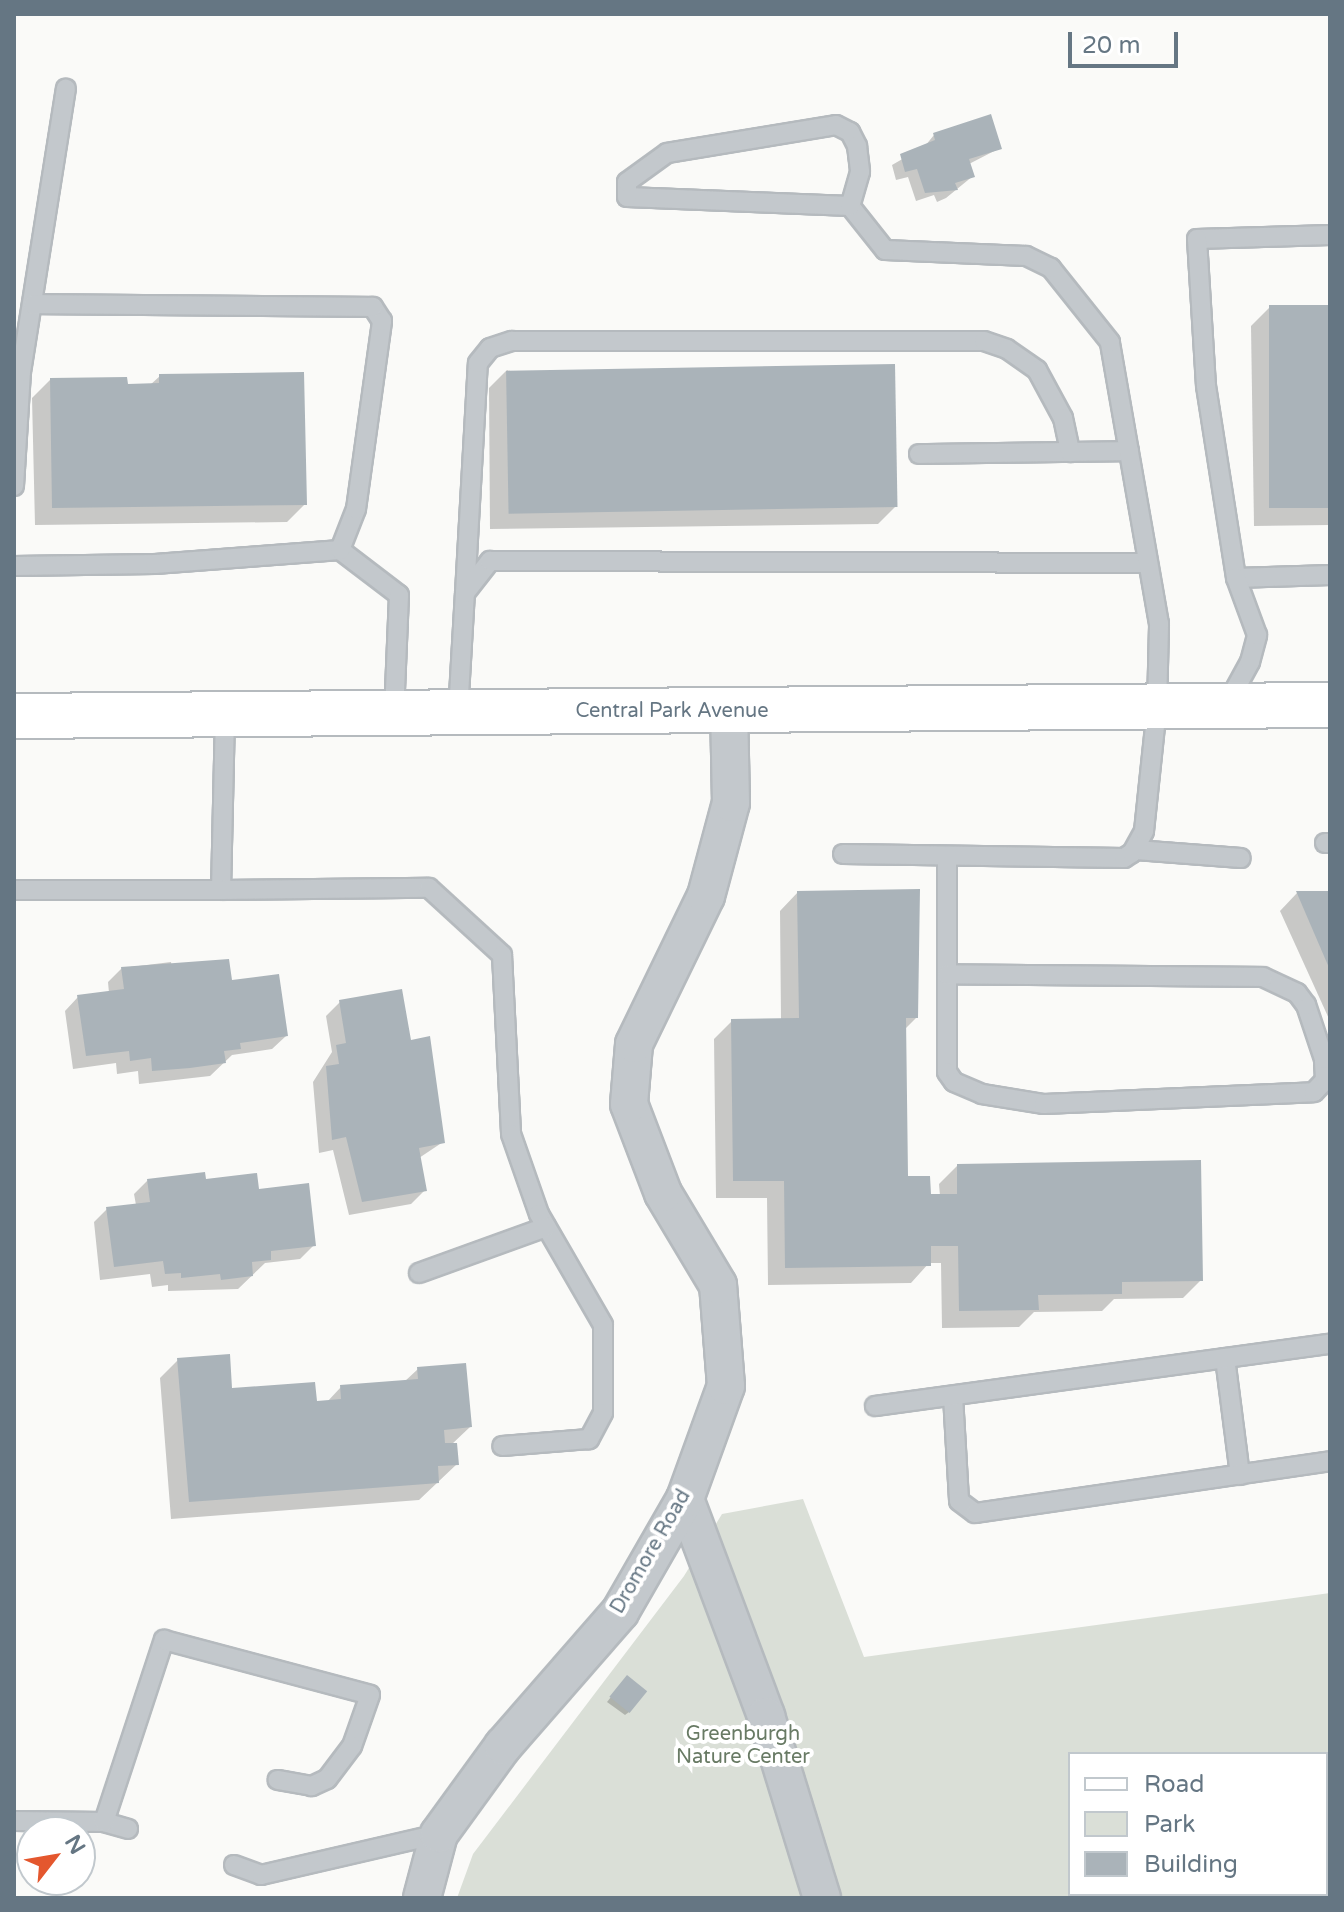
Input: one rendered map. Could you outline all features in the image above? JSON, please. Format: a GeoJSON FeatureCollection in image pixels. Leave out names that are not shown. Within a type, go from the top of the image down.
{"type":"FeatureCollection","features":[{"type":"Feature","properties":{"kind":"main road","name":"Central Park Avenue"},"geometry":{"type":"LineString","coordinates":[[14,716],[1330,705]]}},
{"type":"Feature","properties":{"kind":"street","name":"Dromore Road"},"geometry":{"type":"LineString","coordinates":[[422,1898],[439,1834],[503,1746],[620,1612],[685,1499],[726,1386],[718,1285],[663,1193],[629,1104],[634,1044],[706,896],[731,803],[729,711]]}},
{"type":"Feature","properties":{"kind":"street"},"geometry":{"type":"LineString","coordinates":[[685,1499],[766,1716],[822,1898]]}},
{"type":"Feature","properties":{"kind":"lane"},"geometry":{"type":"LineString","coordinates":[[14,486],[21,372],[66,89]]}},
{"type":"Feature","properties":{"kind":"lane"},"geometry":{"type":"LineString","coordinates":[[843,854],[1124,858],[1136,850],[1144,831],[1157,708],[1159,624],[1110,342],[1051,268],[1026,256],[885,250],[850,206],[627,197],[627,182],[667,153],[836,125],[850,132],[857,146],[860,172],[850,206]]}},
{"type":"Feature","properties":{"kind":"lane"},"geometry":{"type":"LineString","coordinates":[[1225,707],[1250,662],[1257,635],[1236,578],[1206,386],[1197,239],[1330,235]]}},
{"type":"Feature","properties":{"kind":"lane"},"geometry":{"type":"LineString","coordinates":[[33,304],[373,307],[382,321],[371,422],[356,509],[340,550]]}},
{"type":"Feature","properties":{"kind":"lane"},"geometry":{"type":"LineString","coordinates":[[458,713],[478,363],[490,348],[512,341],[984,341],[1007,349],[1037,370],[1063,418],[1070,452]]}},
{"type":"Feature","properties":{"kind":"lane"},"geometry":{"type":"LineString","coordinates":[[919,454],[1129,451]]}},
{"type":"Feature","properties":{"kind":"lane"},"geometry":{"type":"LineString","coordinates":[[14,566],[155,564],[340,550],[399,595],[402,631],[394,713]]}},
{"type":"Feature","properties":{"kind":"lane"},"geometry":{"type":"LineString","coordinates":[[465,593],[490,561],[1148,563]]}},
{"type":"Feature","properties":{"kind":"lane"},"geometry":{"type":"LineString","coordinates":[[1236,578],[1330,575]]}},
{"type":"Feature","properties":{"kind":"lane"},"geometry":{"type":"LineString","coordinates":[[221,890],[225,715]]}},
{"type":"Feature","properties":{"kind":"lane"},"geometry":{"type":"LineString","coordinates":[[1136,850],[1241,858]]}},
{"type":"Feature","properties":{"kind":"lane"},"geometry":{"type":"LineString","coordinates":[[947,856],[947,974],[947,1072],[954,1082],[982,1094],[1044,1104],[1314,1092],[1326,1094],[1324,1059],[1306,1005],[1297,993],[1263,977],[947,974]]}},
{"type":"Feature","properties":{"kind":"lane"},"geometry":{"type":"LineString","coordinates":[[14,890],[429,888],[502,955],[511,1134],[546,1227],[603,1325],[603,1413],[589,1439],[502,1446]]}},
{"type":"Feature","properties":{"kind":"lane"},"geometry":{"type":"LineString","coordinates":[[419,1273],[546,1227]]}},
{"type":"Feature","properties":{"kind":"lane"},"geometry":{"type":"LineString","coordinates":[[875,1406],[1330,1344]]}},
{"type":"Feature","properties":{"kind":"lane"},"geometry":{"type":"LineString","coordinates":[[1225,1358],[1240,1475]]}},
{"type":"Feature","properties":{"kind":"lane"},"geometry":{"type":"LineString","coordinates":[[953,1396],[959,1501],[975,1513],[1330,1461]]}},
{"type":"Feature","properties":{"kind":"lane"},"geometry":{"type":"LineString","coordinates":[[104,1822],[164,1640],[370,1695],[352,1746],[327,1779],[312,1786],[278,1780]]}},
{"type":"Feature","properties":{"kind":"lane"},"geometry":{"type":"LineString","coordinates":[[14,1821],[104,1822],[128,1829]]}},
{"type":"Feature","properties":{"kind":"lane"},"geometry":{"type":"LineString","coordinates":[[234,1865],[261,1875],[439,1834]]}},
{"type":"Feature","properties":{"kind":"green space","name":"Greenburgh Nature Center"},"geometry":{"type":"Polygon","coordinates":[[[803,1499],[864,1657],[1330,1593],[1330,1898],[457,1898],[473,1854],[684,1576],[722,1514],[803,1499]]]}},
{"type":"Feature","properties":{"kind":"building"},"geometry":{"type":"Polygon","coordinates":[[[991,114],[1002,149],[969,159],[975,177],[955,183],[958,190],[925,193],[917,169],[905,172],[900,154],[935,140],[933,133],[991,114]]]}},
{"type":"Feature","properties":{"kind":"building"},"geometry":{"type":"Polygon","coordinates":[[[1269,305],[1330,305],[1330,508],[1269,508],[1269,305]]]}},
{"type":"Feature","properties":{"kind":"building"},"geometry":{"type":"Polygon","coordinates":[[[895,364],[897,507],[509,514],[506,371],[895,364]]]}},
{"type":"Feature","properties":{"kind":"building"},"geometry":{"type":"Polygon","coordinates":[[[304,372],[307,505],[52,508],[50,378],[127,377],[128,384],[159,383],[159,374],[304,372]]]}},
{"type":"Feature","properties":{"kind":"building"},"geometry":{"type":"Polygon","coordinates":[[[920,889],[918,1018],[906,1018],[908,1176],[930,1176],[931,1194],[957,1194],[957,1164],[1201,1160],[1203,1281],[1122,1282],[1122,1294],[1038,1295],[1039,1310],[959,1311],[958,1246],[931,1246],[931,1266],[785,1268],[784,1181],[733,1181],[731,1019],[799,1018],[797,891],[920,889]]]}},
{"type":"Feature","properties":{"kind":"building"},"geometry":{"type":"Polygon","coordinates":[[[1296,891],[1330,891],[1330,970],[1296,891]]]}},
{"type":"Feature","properties":{"kind":"building"},"geometry":{"type":"Polygon","coordinates":[[[229,959],[232,980],[279,974],[288,1036],[240,1043],[241,1049],[224,1051],[226,1063],[190,1068],[152,1071],[151,1058],[130,1061],[129,1051],[86,1056],[77,995],[124,989],[121,967],[229,959]]]}},
{"type":"Feature","properties":{"kind":"building"},"geometry":{"type":"Polygon","coordinates":[[[402,989],[411,1040],[430,1036],[445,1143],[419,1148],[427,1191],[362,1202],[346,1137],[332,1140],[326,1066],[339,1064],[336,1045],[346,1043],[339,1000],[402,989]]]}},
{"type":"Feature","properties":{"kind":"building"},"geometry":{"type":"Polygon","coordinates":[[[205,1172],[206,1179],[257,1173],[259,1189],[309,1183],[316,1246],[271,1251],[271,1260],[252,1262],[253,1276],[221,1280],[220,1274],[181,1278],[181,1273],[165,1274],[163,1261],[114,1267],[106,1207],[150,1202],[147,1179],[205,1172]]]}},
{"type":"Feature","properties":{"kind":"building"},"geometry":{"type":"Polygon","coordinates":[[[230,1354],[232,1388],[315,1382],[317,1401],[341,1399],[340,1385],[418,1379],[417,1367],[466,1363],[472,1427],[444,1430],[445,1443],[457,1443],[459,1465],[438,1466],[439,1483],[189,1502],[177,1358],[230,1354]]]}},
{"type":"Feature","properties":{"kind":"building"},"geometry":{"type":"Polygon","coordinates":[[[627,1675],[647,1691],[630,1713],[609,1697],[627,1675]]]}}]}
